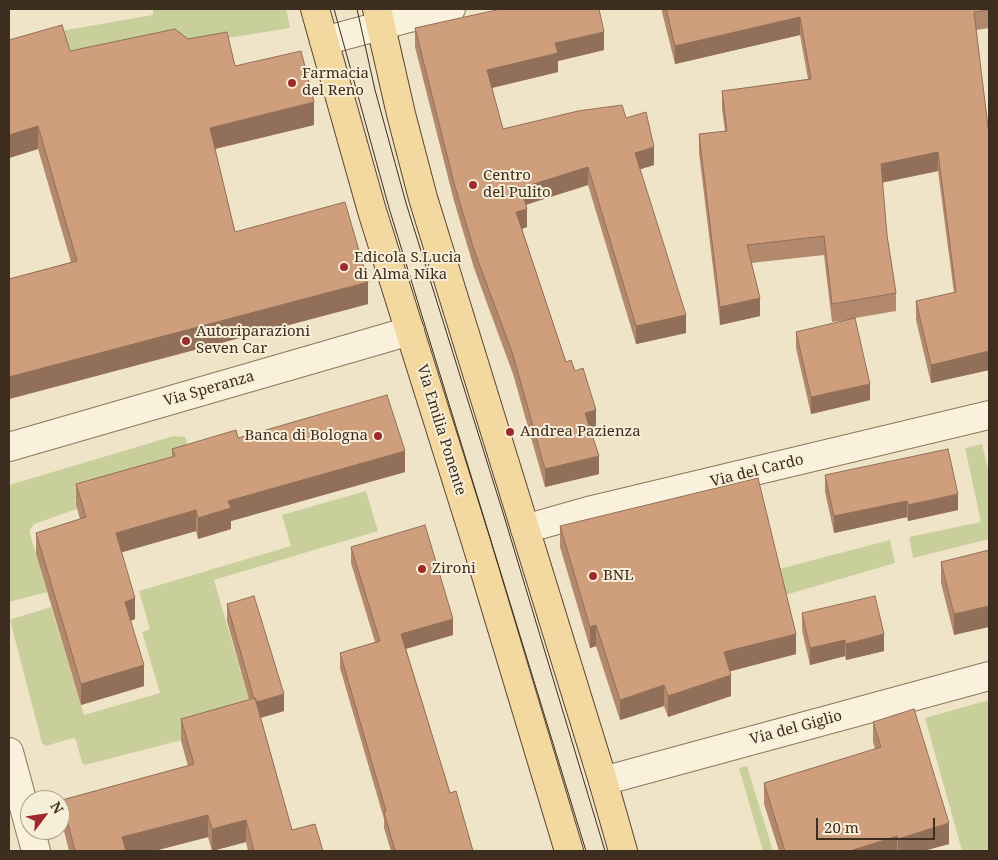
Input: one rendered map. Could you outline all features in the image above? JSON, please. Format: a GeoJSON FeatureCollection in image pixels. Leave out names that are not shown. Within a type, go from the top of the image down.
{"type":"FeatureCollection","features":[{"type":"Feature","properties":{"kind":"main road","name":"Via Emilia Ponente"},"geometry":{"type":"LineString","coordinates":[[315,9],[372,211],[476,542],[569,851]]}},
{"type":"Feature","properties":{"kind":"main road"},"geometry":{"type":"LineString","coordinates":[[379,17],[401,114],[423,198],[603,781],[622,851]]}},
{"type":"Feature","properties":{"kind":"street"},"geometry":{"type":"LineString","coordinates":[[324,41],[379,17],[451,9]]}},
{"type":"Feature","properties":{"kind":"street","name":"Via Speranza"},"geometry":{"type":"LineString","coordinates":[[9,447],[410,331]]}},
{"type":"Feature","properties":{"kind":"street","name":"Via del Cardo"},"geometry":{"type":"LineString","coordinates":[[525,529],[592,510],[989,415]]}},
{"type":"Feature","properties":{"kind":"street","name":"Via del Giglio"},"geometry":{"type":"LineString","coordinates":[[603,781],[989,676]]}},
{"type":"Feature","properties":{"kind":"street"},"geometry":{"type":"LineString","coordinates":[[9,752],[36,851]]}},
{"type":"Feature","properties":{"kind":"green space"},"geometry":{"type":"Polygon","coordinates":[[[153,9],[286,9],[290,28],[67,64],[49,33],[153,15],[153,9]]]}},
{"type":"Feature","properties":{"kind":"green space"},"geometry":{"type":"Polygon","coordinates":[[[174,436],[185,437],[194,464],[75,499],[77,509],[34,524],[30,534],[47,592],[9,602],[9,485],[174,436]]]}},
{"type":"Feature","properties":{"kind":"green space"},"geometry":{"type":"Polygon","coordinates":[[[982,444],[989,473],[989,539],[913,558],[909,537],[981,522],[965,448],[982,444]]]}},
{"type":"Feature","properties":{"kind":"green space"},"geometry":{"type":"Polygon","coordinates":[[[366,491],[378,531],[214,580],[255,721],[85,765],[82,763],[76,740],[73,738],[46,746],[42,743],[10,620],[51,607],[84,715],[160,693],[142,632],[150,629],[139,591],[291,546],[282,515],[366,491]]]}},
{"type":"Feature","properties":{"kind":"green space"},"geometry":{"type":"Polygon","coordinates":[[[890,540],[895,563],[782,596],[775,570],[890,540]]]}},
{"type":"Feature","properties":{"kind":"green space"},"geometry":{"type":"Polygon","coordinates":[[[989,700],[989,851],[962,851],[925,718],[989,700]]]}},
{"type":"Feature","properties":{"kind":"green space"},"geometry":{"type":"Polygon","coordinates":[[[747,766],[773,851],[763,851],[739,768],[747,766]]]}},
{"type":"Feature","properties":{"kind":"building"},"geometry":{"type":"Polygon","coordinates":[[[501,9],[599,9],[604,32],[555,43],[558,53],[487,70],[503,129],[578,111],[622,105],[626,118],[646,112],[654,147],[635,153],[686,315],[636,326],[588,167],[521,188],[527,209],[516,212],[566,362],[571,360],[575,371],[583,368],[596,410],[585,413],[599,456],[545,469],[513,355],[474,250],[454,183],[415,28],[501,9]]]}},
{"type":"Feature","properties":{"kind":"building"},"geometry":{"type":"Polygon","coordinates":[[[666,9],[989,9],[974,12],[989,135],[989,351],[931,365],[916,301],[956,292],[938,152],[881,164],[887,235],[896,293],[832,304],[824,236],[747,245],[760,298],[720,307],[699,134],[727,131],[722,91],[811,79],[800,17],[675,46],[666,9]]]}},
{"type":"Feature","properties":{"kind":"building"},"geometry":{"type":"Polygon","coordinates":[[[62,25],[70,51],[175,29],[188,39],[227,32],[235,66],[301,51],[314,102],[210,128],[235,232],[345,202],[368,282],[9,377],[9,279],[77,261],[38,126],[9,135],[9,40],[62,25]]]}},
{"type":"Feature","properties":{"kind":"building"},"geometry":{"type":"Polygon","coordinates":[[[855,318],[870,384],[811,397],[796,332],[855,318]]]}},
{"type":"Feature","properties":{"kind":"building"},"geometry":{"type":"Polygon","coordinates":[[[387,395],[405,451],[228,501],[231,508],[198,518],[196,510],[116,533],[135,598],[125,602],[144,665],[81,684],[36,533],[86,517],[76,484],[175,456],[172,449],[236,430],[238,438],[387,395]]]}},
{"type":"Feature","properties":{"kind":"building"},"geometry":{"type":"Polygon","coordinates":[[[948,449],[958,494],[908,505],[907,501],[834,516],[825,475],[948,449]]]}},
{"type":"Feature","properties":{"kind":"building"},"geometry":{"type":"Polygon","coordinates":[[[758,478],[796,634],[724,652],[731,675],[668,696],[664,685],[620,700],[596,625],[590,627],[560,526],[758,478]]]}},
{"type":"Feature","properties":{"kind":"building"},"geometry":{"type":"Polygon","coordinates":[[[425,525],[453,619],[401,634],[450,793],[456,791],[473,851],[395,851],[384,812],[386,811],[340,653],[380,641],[351,547],[425,525]]]}},
{"type":"Feature","properties":{"kind":"building"},"geometry":{"type":"Polygon","coordinates":[[[989,550],[989,606],[954,614],[941,562],[989,550]]]}},
{"type":"Feature","properties":{"kind":"building"},"geometry":{"type":"Polygon","coordinates":[[[254,596],[284,694],[257,702],[254,699],[227,604],[254,596]]]}},
{"type":"Feature","properties":{"kind":"building"},"geometry":{"type":"Polygon","coordinates":[[[875,596],[884,634],[846,644],[845,640],[810,648],[802,613],[875,596]]]}},
{"type":"Feature","properties":{"kind":"building"},"geometry":{"type":"Polygon","coordinates":[[[255,698],[292,830],[315,824],[323,851],[254,851],[246,820],[212,829],[208,815],[122,837],[126,851],[75,851],[70,831],[70,798],[194,764],[181,719],[255,698]]]}},
{"type":"Feature","properties":{"kind":"building"},"geometry":{"type":"Polygon","coordinates":[[[914,709],[949,823],[898,839],[897,836],[850,851],[785,851],[764,783],[881,747],[873,722],[914,709]]]}},
{"type":"Feature","properties":{"kind":"tram line"},"geometry":{"type":"LineString","coordinates":[[334,9],[389,208],[586,851]]}},
{"type":"Feature","properties":{"kind":"tram line"},"geometry":{"type":"LineString","coordinates":[[357,9],[375,90],[406,203],[504,516],[605,851]]}},
{"type":"Feature","properties":{"kind":"place","name":"Farmacia del Reno"},"geometry":{"type":"Point","coordinates":[292,83]}},
{"type":"Feature","properties":{"kind":"place","name":"Centro del Pulito"},"geometry":{"type":"Point","coordinates":[473,185]}},
{"type":"Feature","properties":{"kind":"place","name":"Edicola S.Lucia di Alma Nika"},"geometry":{"type":"Point","coordinates":[344,267]}},
{"type":"Feature","properties":{"kind":"place","name":"Autoriparazioni Seven Car"},"geometry":{"type":"Point","coordinates":[186,341]}},
{"type":"Feature","properties":{"kind":"place","name":"Andrea Pazienza"},"geometry":{"type":"Point","coordinates":[510,432]}},
{"type":"Feature","properties":{"kind":"place","name":"Banca di Bologna"},"geometry":{"type":"Point","coordinates":[378,436]}},
{"type":"Feature","properties":{"kind":"place","name":"Zironi"},"geometry":{"type":"Point","coordinates":[422,569]}},
{"type":"Feature","properties":{"kind":"place","name":"BNL"},"geometry":{"type":"Point","coordinates":[593,576]}}]}
